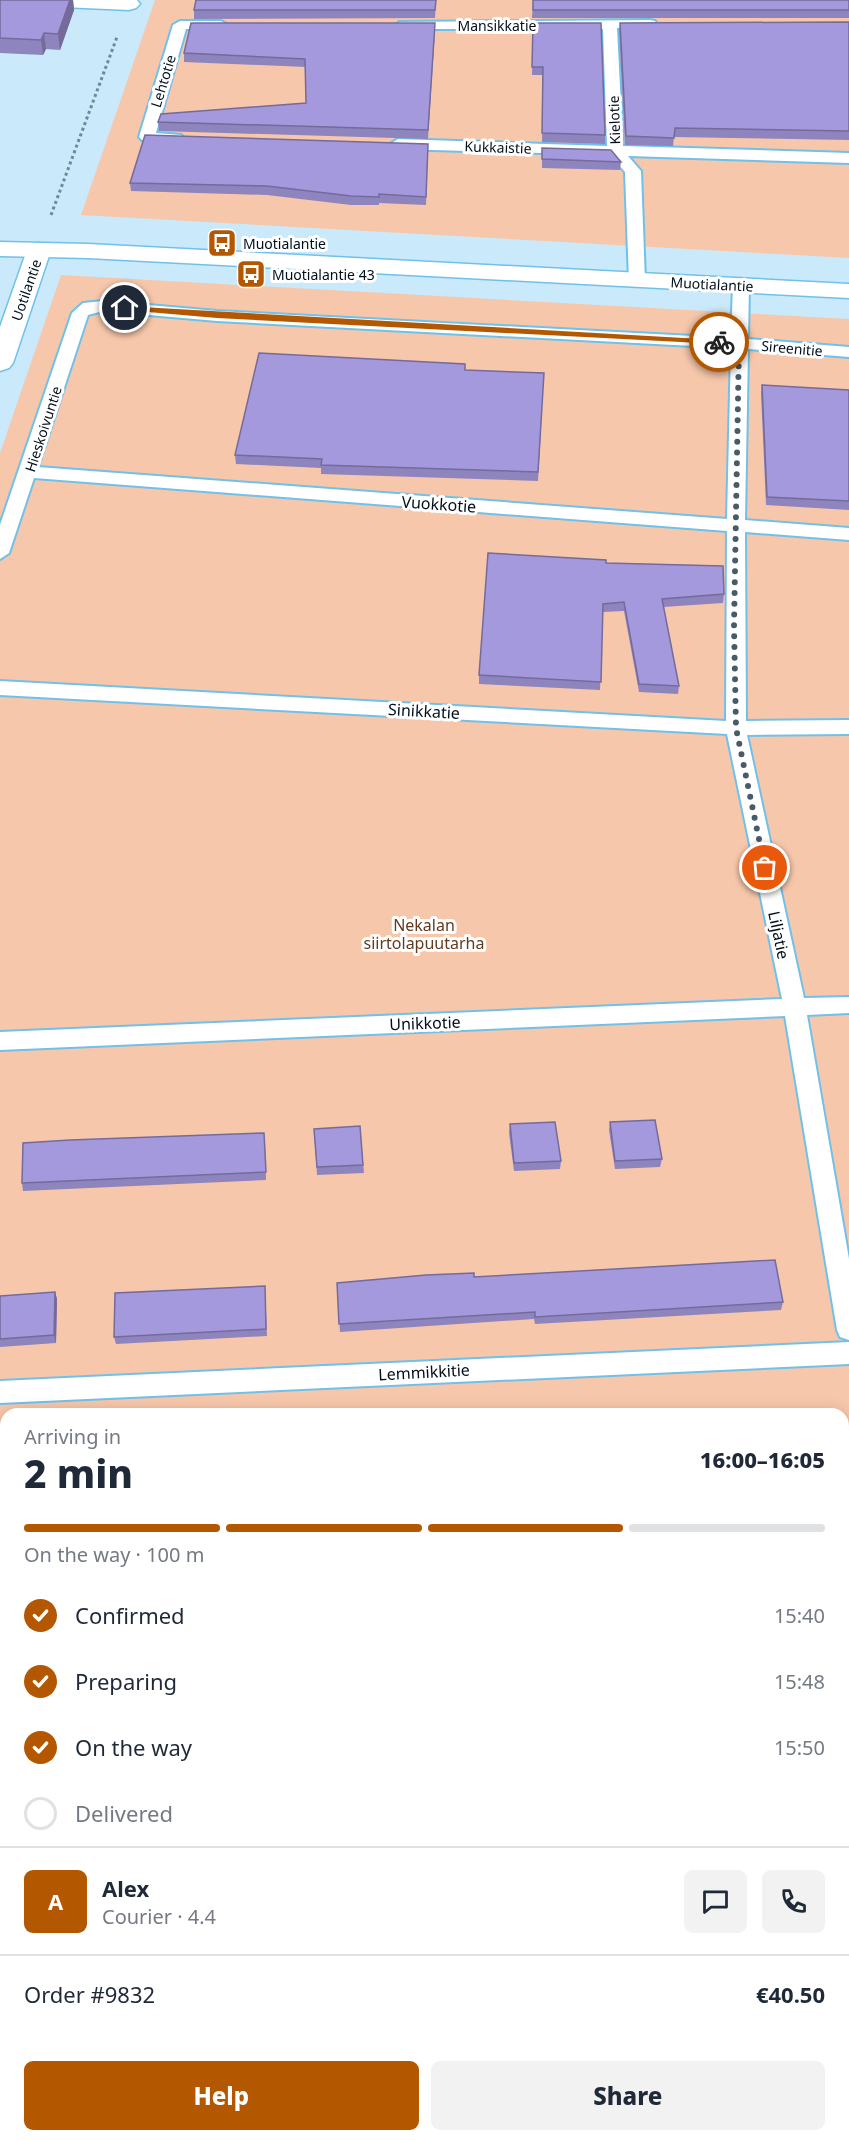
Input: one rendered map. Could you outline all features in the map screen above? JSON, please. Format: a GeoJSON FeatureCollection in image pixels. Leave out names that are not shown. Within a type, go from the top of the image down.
{"type":"FeatureCollection","features":[{"type":"Feature","properties":{"kind":"street"},"geometry":{"type":"LineString","coordinates":[[40,0],[129,4]]}},
{"type":"Feature","properties":{"kind":"street","name":"Muotialantie"},"geometry":{"type":"LineString","coordinates":[[0,249],[849,291]]}},
{"type":"Feature","properties":{"kind":"street","name":"Uotilantie"},"geometry":{"type":"LineString","coordinates":[[0,363],[39,250]]}},
{"type":"Feature","properties":{"kind":"lane","name":"Kielotie"},"geometry":{"type":"LineString","coordinates":[[610,24],[615,151],[633,171],[637,280]]}},
{"type":"Feature","properties":{"kind":"lane","name":"Mansikkatie"},"geometry":{"type":"LineString","coordinates":[[383,25],[670,24]]}},
{"type":"Feature","properties":{"kind":"lane","name":"Lehtotie"},"geometry":{"type":"LineString","coordinates":[[193,138],[147,137],[180,26],[240,25]]}},
{"type":"Feature","properties":{"kind":"lane","name":"Kukkaistie"},"geometry":{"type":"LineString","coordinates":[[381,144],[849,158]]}},
{"type":"Feature","properties":{"kind":"lane","name":"Liljatie"},"geometry":{"type":"LineString","coordinates":[[741,286],[736,526],[736,728],[795,1008],[849,1330]]}},
{"type":"Feature","properties":{"kind":"lane","name":"Sireenitie"},"geometry":{"type":"LineString","coordinates":[[88,308],[103,306],[217,316],[739,343],[849,352]]}},
{"type":"Feature","properties":{"kind":"lane","name":"Hieskoivuntie"},"geometry":{"type":"LineString","coordinates":[[0,553],[29,472],[80,313],[88,308]]}},
{"type":"Feature","properties":{"kind":"lane","name":"Vuokkotie"},"geometry":{"type":"LineString","coordinates":[[29,472],[849,534]]}},
{"type":"Feature","properties":{"kind":"lane","name":"Sinikkatie"},"geometry":{"type":"LineString","coordinates":[[0,687],[736,728],[849,727]]}},
{"type":"Feature","properties":{"kind":"lane","name":"Unikkotie"},"geometry":{"type":"LineString","coordinates":[[0,1041],[849,1005]]}},
{"type":"Feature","properties":{"kind":"lane","name":"Lemmikkitie"},"geometry":{"type":"LineString","coordinates":[[0,1392],[849,1353]]}},
{"type":"Feature","properties":{"kind":"path"},"geometry":{"type":"LineString","coordinates":[[39,250],[129,4]]}},
{"type":"Feature","properties":{"kind":"green space"},"geometry":{"type":"Polygon","coordinates":[[[155,0],[849,0],[849,258],[81,215],[155,0]]]}},
{"type":"Feature","properties":{"kind":"green space","name":"Nekalan siirtolapuutarha"},"geometry":{"type":"Polygon","coordinates":[[[61,275],[849,319],[849,1408],[0,1408],[0,453],[61,275]]]}},
{"type":"Feature","properties":{"kind":"building"},"geometry":{"type":"Polygon","coordinates":[[[0,0],[70,0],[58,34],[44,33],[41,40],[0,38],[0,0]]]}},
{"type":"Feature","properties":{"kind":"building"},"geometry":{"type":"Polygon","coordinates":[[[196,0],[436,0],[435,10],[194,10],[196,0]]]}},
{"type":"Feature","properties":{"kind":"building"},"geometry":{"type":"Polygon","coordinates":[[[533,0],[849,0],[849,10],[533,10],[533,0]]]}},
{"type":"Feature","properties":{"kind":"building"},"geometry":{"type":"Polygon","coordinates":[[[849,22],[849,131],[675,128],[674,138],[626,136],[620,23],[849,22]]]}},
{"type":"Feature","properties":{"kind":"building"},"geometry":{"type":"Polygon","coordinates":[[[191,23],[435,23],[428,130],[158,122],[161,114],[306,103],[305,59],[184,53],[191,23]]]}},
{"type":"Feature","properties":{"kind":"building"},"geometry":{"type":"Polygon","coordinates":[[[533,23],[601,23],[605,135],[542,133],[543,67],[532,67],[533,23]]]}},
{"type":"Feature","properties":{"kind":"building"},"geometry":{"type":"Polygon","coordinates":[[[145,135],[428,144],[426,197],[379,194],[379,197],[351,196],[267,186],[130,183],[145,135]]]}},
{"type":"Feature","properties":{"kind":"building"},"geometry":{"type":"Polygon","coordinates":[[[542,148],[611,150],[621,162],[542,159],[542,148]]]}},
{"type":"Feature","properties":{"kind":"building"},"geometry":{"type":"Polygon","coordinates":[[[259,353],[465,364],[465,370],[544,373],[538,472],[321,465],[322,459],[235,455],[259,353]]]}},
{"type":"Feature","properties":{"kind":"building"},"geometry":{"type":"Polygon","coordinates":[[[762,385],[849,390],[849,501],[767,497],[762,385]]]}},
{"type":"Feature","properties":{"kind":"building"},"geometry":{"type":"Polygon","coordinates":[[[488,553],[606,560],[606,563],[723,566],[724,594],[662,599],[679,686],[639,684],[624,602],[603,604],[601,682],[479,675],[488,553]]]}},
{"type":"Feature","properties":{"kind":"building"},"geometry":{"type":"Polygon","coordinates":[[[655,1120],[662,1159],[615,1161],[610,1122],[655,1120]]]}},
{"type":"Feature","properties":{"kind":"building"},"geometry":{"type":"Polygon","coordinates":[[[555,1122],[561,1161],[514,1163],[510,1124],[555,1122]]]}},
{"type":"Feature","properties":{"kind":"building"},"geometry":{"type":"Polygon","coordinates":[[[360,1126],[363,1165],[317,1167],[314,1129],[360,1126]]]}},
{"type":"Feature","properties":{"kind":"building"},"geometry":{"type":"Polygon","coordinates":[[[264,1133],[266,1172],[22,1183],[23,1143],[264,1133]]]}},
{"type":"Feature","properties":{"kind":"building"},"geometry":{"type":"Polygon","coordinates":[[[775,1260],[783,1302],[535,1317],[535,1312],[339,1324],[337,1283],[426,1275],[474,1273],[474,1277],[775,1260]]]}},
{"type":"Feature","properties":{"kind":"building"},"geometry":{"type":"Polygon","coordinates":[[[265,1286],[266,1329],[114,1337],[115,1293],[265,1286]]]}},
{"type":"Feature","properties":{"kind":"building"},"geometry":{"type":"Polygon","coordinates":[[[55,1292],[54,1335],[0,1339],[0,1296],[55,1292]]]}},
{"type":"Feature","properties":{"kind":"way so far"},"geometry":{"type":"LineString","coordinates":[[719,342],[739,343],[734,626],[736,728],[765,868]]}},
{"type":"Feature","properties":{"kind":"place","name":"Muotialantie"},"geometry":{"type":"Point","coordinates":[222,243]}},
{"type":"Feature","properties":{"kind":"place","name":"Muotialantie 43"},"geometry":{"type":"Point","coordinates":[251,274]}},
{"type":"Feature","properties":{"kind":"route"},"geometry":{"type":"LineString","coordinates":[[125,308],[217,316],[719,342]]}}]}
